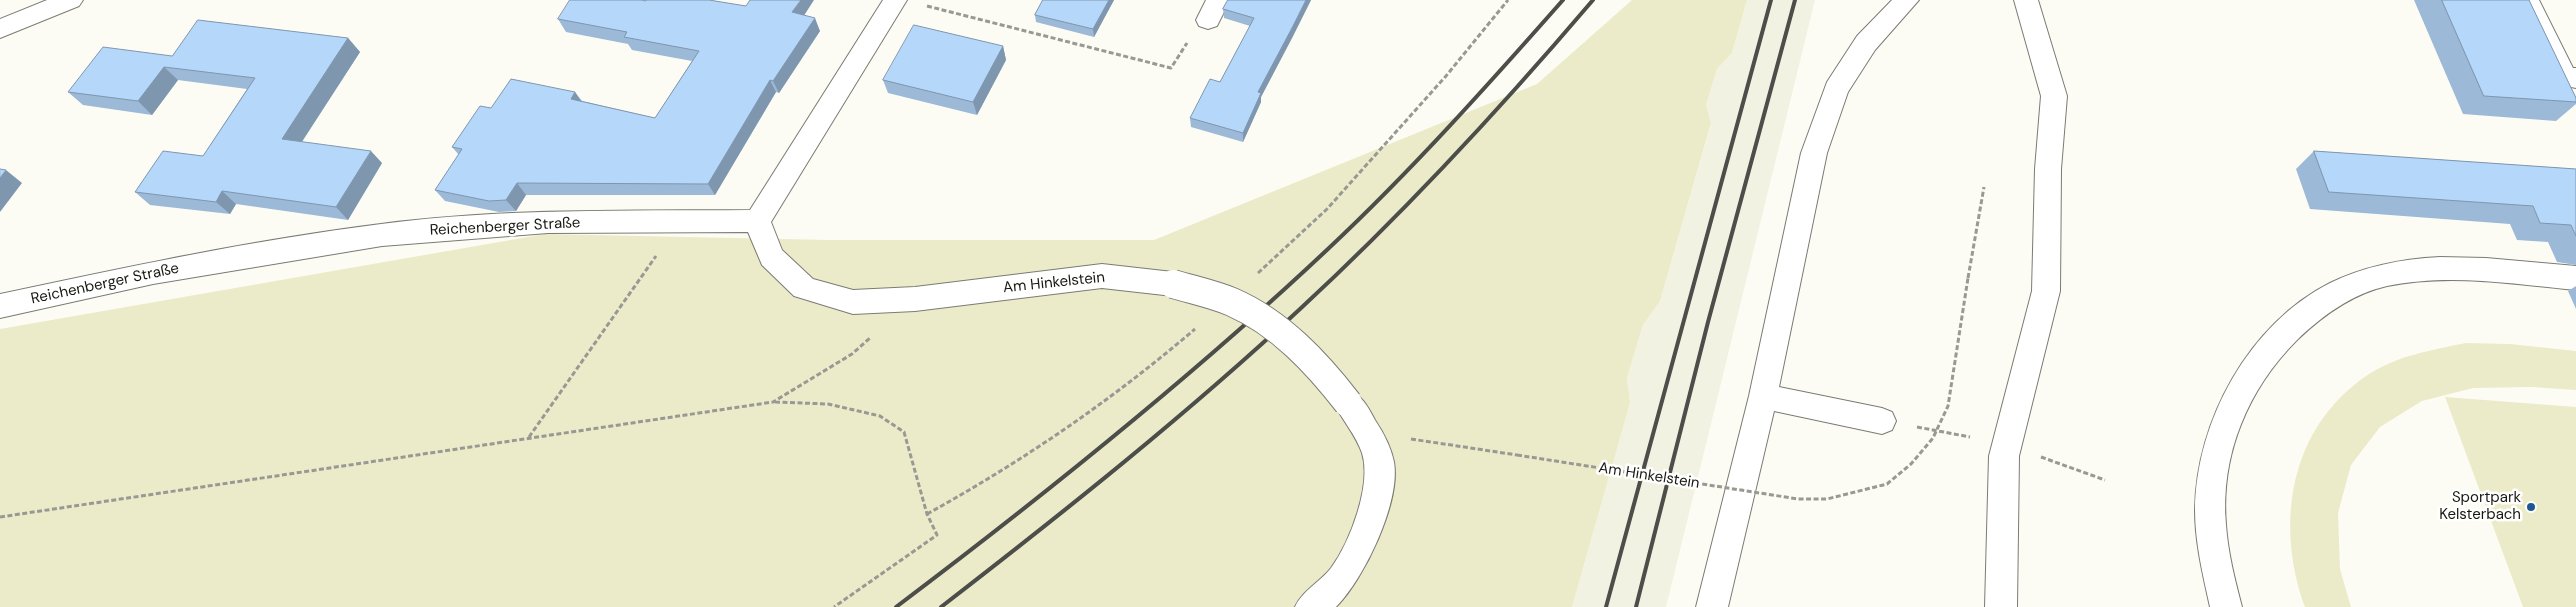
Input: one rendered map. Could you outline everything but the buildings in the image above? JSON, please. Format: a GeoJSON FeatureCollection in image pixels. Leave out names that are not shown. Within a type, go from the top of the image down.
{"type":"FeatureCollection","features":[{"type":"Feature","properties":{"kind":"main road"},"geometry":{"type":"LineString","coordinates":[[0,29],[71,0]]}},
{"type":"Feature","properties":{"kind":"main road"},"geometry":{"type":"LineString","coordinates":[[757,221],[895,0]]}},
{"type":"Feature","properties":{"kind":"main road"},"geometry":{"type":"LineString","coordinates":[[1712,607],[1763,396],[1814,153],[1836,89],[1866,43],[1907,0]]}},
{"type":"Feature","properties":{"kind":"main road"},"geometry":{"type":"LineString","coordinates":[[2001,607],[2004,456],[2046,290],[2048,169],[2054,96],[2026,0]]}},
{"type":"Feature","properties":{"kind":"main road"},"geometry":{"type":"LineString","coordinates":[[2527,0],[2565,77],[2576,78]]}},
{"type":"Feature","properties":{"kind":"main road","name":"Reichenberger Straße"},"geometry":{"type":"LineString","coordinates":[[0,306],[154,273],[382,235],[548,222],[757,221]]}},
{"type":"Feature","properties":{"kind":"main road","name":"Am Hinkelstein"},"geometry":{"type":"LineString","coordinates":[[757,221],[772,257],[804,288],[853,302],[915,300],[1102,276],[1173,284],[1238,304],[1286,334],[1310,355],[1348,403],[1371,438]]}},
{"type":"Feature","properties":{"kind":"main road"},"geometry":{"type":"LineString","coordinates":[[2226,607],[2214,553],[2210,497],[2218,450],[2233,406],[2255,369],[2284,336],[2322,303],[2358,284],[2395,273],[2442,268],[2576,278]]}},
{"type":"Feature","properties":{"kind":"main road"},"geometry":{"type":"LineString","coordinates":[[1763,396],[1882,421]]}},
{"type":"Feature","properties":{"kind":"main road"},"geometry":{"type":"LineString","coordinates":[[1311,607],[1329,594],[1343,576],[1363,539],[1371,517],[1380,470],[1371,438]]}},
{"type":"Feature","properties":{"kind":"path"},"geometry":{"type":"LineString","coordinates":[[921,5],[1172,68],[1196,28],[1213,10]]}},
{"type":"Feature","properties":{"kind":"path","name":"Am Hinkelstein"},"geometry":{"type":"LineString","coordinates":[[1371,438],[1406,438],[1798,500],[1827,499],[1887,484],[1911,464],[1933,438],[1948,406],[1984,187]]}},
{"type":"Feature","properties":{"kind":"path"},"geometry":{"type":"LineString","coordinates":[[529,438],[680,222]]}},
{"type":"Feature","properties":{"kind":"path"},"geometry":{"type":"LineString","coordinates":[[774,402],[852,354],[915,300]]}},
{"type":"Feature","properties":{"kind":"path"},"geometry":{"type":"LineString","coordinates":[[0,517],[774,402],[828,404],[880,416],[904,432],[927,514],[937,535],[834,607]]}},
{"type":"Feature","properties":{"kind":"path"},"geometry":{"type":"LineString","coordinates":[[1882,421],[2007,444],[2105,480]]}},
{"type":"Feature","properties":{"kind":"shaded area"},"geometry":{"type":"Polygon","coordinates":[[[1747,0],[1815,0],[1666,607],[1572,607],[1630,403],[1627,378],[1643,325],[1660,301],[1711,124],[1706,105],[1717,69],[1732,53],[1747,0]]]}},
{"type":"Feature","properties":{"kind":"green space"},"geometry":{"type":"Polygon","coordinates":[[[1632,0],[1747,0],[1732,53],[1717,69],[1706,105],[1711,123],[1660,301],[1643,325],[1627,378],[1630,403],[1572,607],[0,607],[0,329],[545,234],[830,240],[1154,240],[1537,84],[1632,0]]]}},
{"type":"Feature","properties":{"kind":"green space"},"geometry":{"type":"Polygon","coordinates":[[[2466,343],[2510,344],[2576,351],[2576,390],[2532,387],[2473,388],[2422,401],[2380,427],[2351,465],[2338,513],[2340,569],[2351,607],[2305,607],[2296,575],[2291,543],[2291,511],[2295,480],[2305,450],[2320,423],[2340,398],[2377,369],[2414,355],[2466,343]]]}},
{"type":"Feature","properties":{"kind":"green space","name":"Sportpark Kelsterbach"},"geometry":{"type":"Polygon","coordinates":[[[2445,397],[2576,407],[2576,607],[2523,607],[2445,397]]]}},
{"type":"Feature","properties":{"kind":"railway"},"geometry":{"type":"LineString","coordinates":[[896,607],[1117,434],[1225,343],[1277,296],[1329,248],[1420,158],[1563,0]]}},
{"type":"Feature","properties":{"kind":"railway"},"geometry":{"type":"LineString","coordinates":[[941,607],[1169,425],[1339,273],[1451,159],[1593,0]]}},
{"type":"Feature","properties":{"kind":"railway"},"geometry":{"type":"LineString","coordinates":[[1606,607],[1771,0]]}},
{"type":"Feature","properties":{"kind":"railway"},"geometry":{"type":"LineString","coordinates":[[1636,607],[1708,322],[1795,0]]}},
{"type":"Feature","properties":{"kind":"place","name":"Sportpark Kelsterbach"},"geometry":{"type":"Point","coordinates":[2531,507]}}]}
